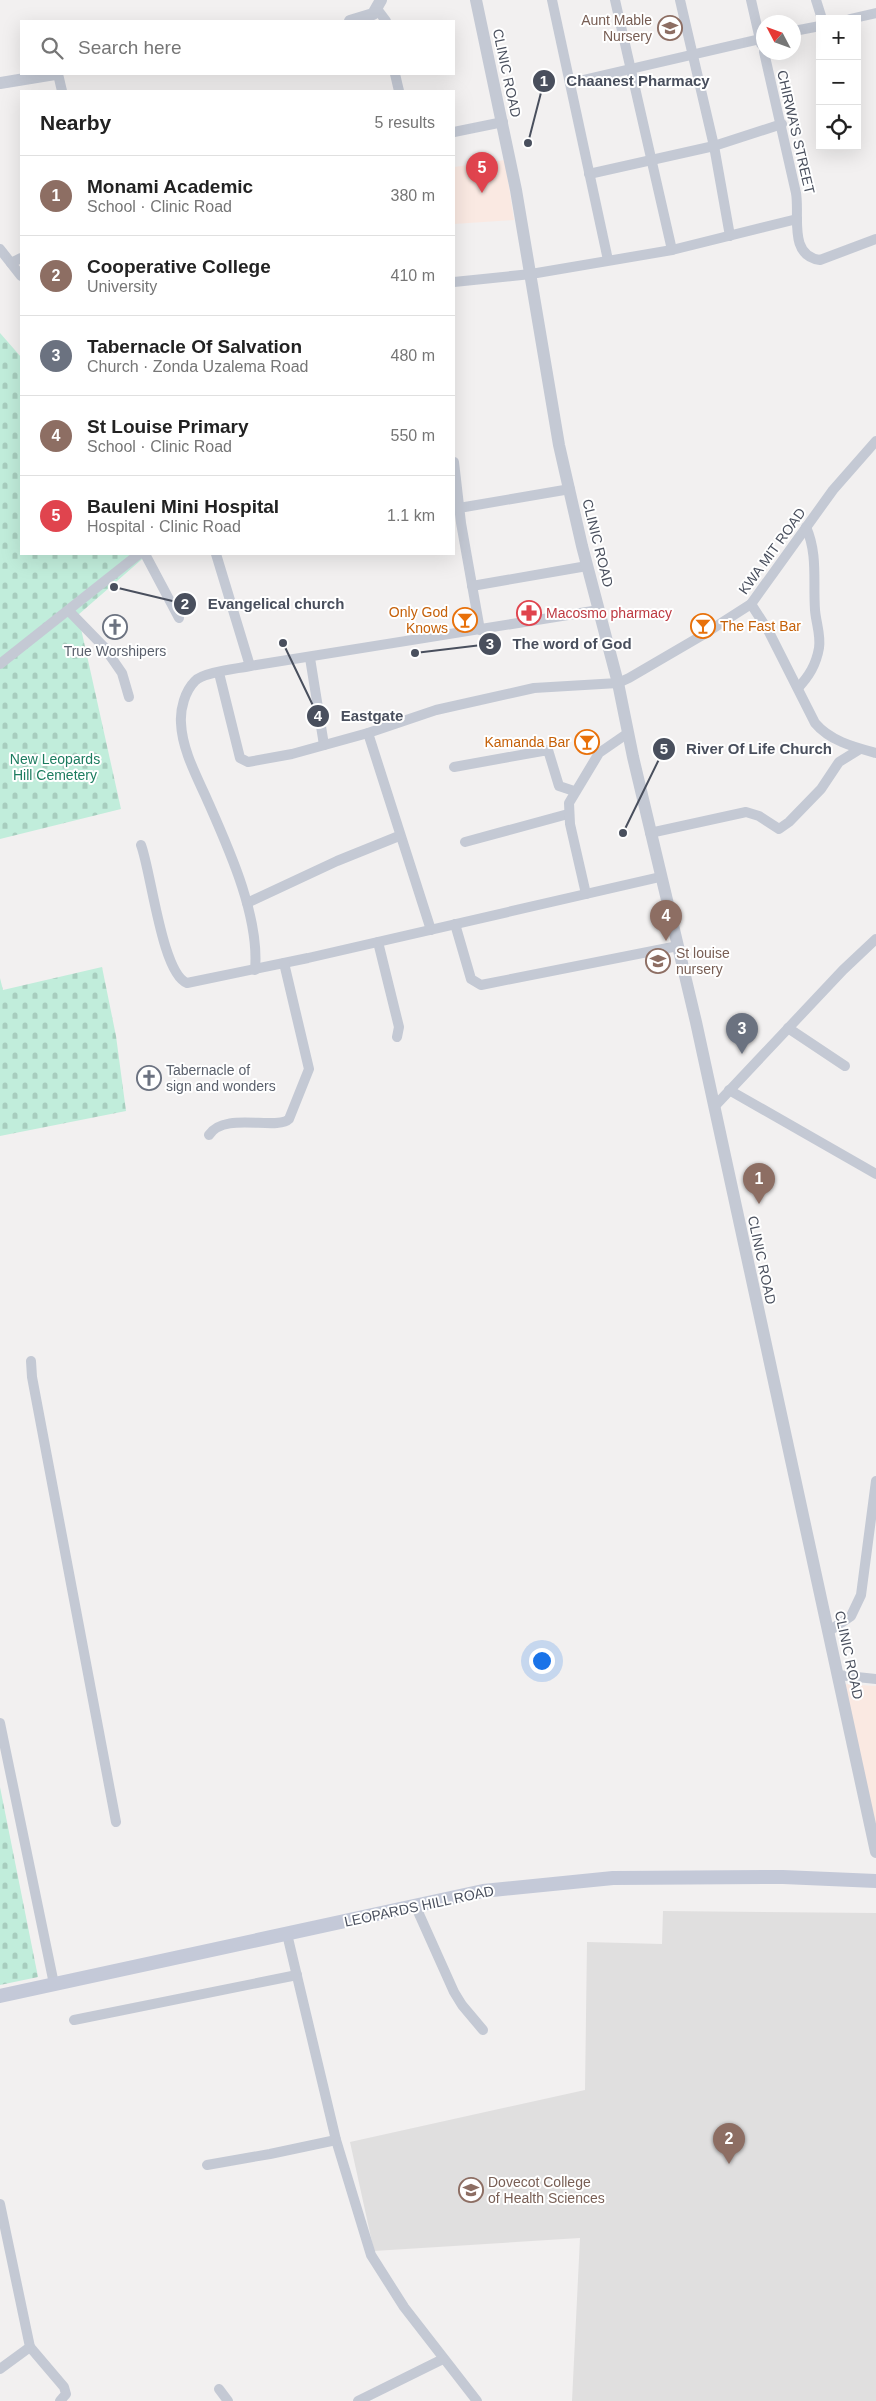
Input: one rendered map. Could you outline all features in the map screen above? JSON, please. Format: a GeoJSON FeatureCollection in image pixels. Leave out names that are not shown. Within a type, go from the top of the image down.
{"type":"FeatureCollection","features":[{"type":"Feature","properties":{"kind":"main road","name":"LEOPARDS HILL ROAD"},"geometry":{"type":"LineString","coordinates":[[0,1996],[483,1891],[613,1878],[783,1877],[876,1881]]}},
{"type":"Feature","properties":{"kind":"street","name":"CLINIC ROAD"},"geometry":{"type":"LineString","coordinates":[[476,0],[503,122],[531,274],[559,446],[587,566],[618,683],[660,877],[678,946],[876,1852]]}},
{"type":"Feature","properties":{"kind":"street"},"geometry":{"type":"LineString","coordinates":[[552,0],[608,260]]}},
{"type":"Feature","properties":{"kind":"street"},"geometry":{"type":"LineString","coordinates":[[615,0],[672,250]]}},
{"type":"Feature","properties":{"kind":"street"},"geometry":{"type":"LineString","coordinates":[[680,0],[714,146],[730,236]]}},
{"type":"Feature","properties":{"kind":"street","name":"CHIRWA’S STREET"},"geometry":{"type":"LineString","coordinates":[[751,0],[756,17]]}},
{"type":"Feature","properties":{"kind":"street"},"geometry":{"type":"LineString","coordinates":[[816,0],[821,15]]}},
{"type":"Feature","properties":{"kind":"street"},"geometry":{"type":"LineString","coordinates":[[353,20],[373,14],[379,4]]}},
{"type":"Feature","properties":{"kind":"street"},"geometry":{"type":"LineString","coordinates":[[379,4],[386,20]]}},
{"type":"Feature","properties":{"kind":"street"},"geometry":{"type":"LineString","coordinates":[[861,16],[876,13]]}},
{"type":"Feature","properties":{"kind":"street"},"geometry":{"type":"LineString","coordinates":[[801,30],[816,27]]}},
{"type":"Feature","properties":{"kind":"street"},"geometry":{"type":"LineString","coordinates":[[570,83],[756,40]]}},
{"type":"Feature","properties":{"kind":"street","name":"CHIRWA’S STREET"},"geometry":{"type":"LineString","coordinates":[[766,60],[782,124],[798,202],[798,240],[806,253],[814,260],[825,260],[876,239]]}},
{"type":"Feature","properties":{"kind":"street"},"geometry":{"type":"LineString","coordinates":[[0,83],[51,75]]}},
{"type":"Feature","properties":{"kind":"street"},"geometry":{"type":"LineString","coordinates":[[57,75],[62,90]]}},
{"type":"Feature","properties":{"kind":"street"},"geometry":{"type":"LineString","coordinates":[[396,75],[399,90]]}},
{"type":"Feature","properties":{"kind":"street"},"geometry":{"type":"LineString","coordinates":[[455,132],[503,122]]}},
{"type":"Feature","properties":{"kind":"street"},"geometry":{"type":"LineString","coordinates":[[589,174],[714,146],[782,124]]}},
{"type":"Feature","properties":{"kind":"street"},"geometry":{"type":"LineString","coordinates":[[455,282],[531,274],[672,250],[797,219]]}},
{"type":"Feature","properties":{"kind":"street"},"geometry":{"type":"LineString","coordinates":[[0,249],[20,275]]}},
{"type":"Feature","properties":{"kind":"street"},"geometry":{"type":"LineString","coordinates":[[11,263],[20,258]]}},
{"type":"Feature","properties":{"kind":"street","name":"KWA MIT ROAD"},"geometry":{"type":"LineString","coordinates":[[618,683],[701,636],[751,604],[833,490],[876,441]]}},
{"type":"Feature","properties":{"kind":"street"},"geometry":{"type":"LineString","coordinates":[[455,471],[459,508],[457,523],[480,630]]}},
{"type":"Feature","properties":{"kind":"street"},"geometry":{"type":"LineString","coordinates":[[459,508],[570,489]]}},
{"type":"Feature","properties":{"kind":"street"},"geometry":{"type":"LineString","coordinates":[[798,688],[811,675],[819,648],[819,630],[815,609],[815,559],[813,542],[806,527]]}},
{"type":"Feature","properties":{"kind":"street"},"geometry":{"type":"LineString","coordinates":[[0,664],[138,555]]}},
{"type":"Feature","properties":{"kind":"street"},"geometry":{"type":"LineString","coordinates":[[146,555],[179,618]]}},
{"type":"Feature","properties":{"kind":"street"},"geometry":{"type":"LineString","coordinates":[[216,555],[250,666]]}},
{"type":"Feature","properties":{"kind":"street"},"geometry":{"type":"LineString","coordinates":[[472,586],[587,566]]}},
{"type":"Feature","properties":{"kind":"street"},"geometry":{"type":"LineString","coordinates":[[751,604],[798,688],[815,723],[830,736],[860,749],[876,753]]}},
{"type":"Feature","properties":{"kind":"street"},"geometry":{"type":"LineString","coordinates":[[255,970],[255,936],[247,903],[222,834],[190,761],[181,723],[186,692],[196,680],[250,666],[310,658],[599,610]]}},
{"type":"Feature","properties":{"kind":"street"},"geometry":{"type":"LineString","coordinates":[[69,611],[96,638],[115,662],[122,673],[129,697]]}},
{"type":"Feature","properties":{"kind":"street"},"geometry":{"type":"LineString","coordinates":[[310,658],[324,745]]}},
{"type":"Feature","properties":{"kind":"street"},"geometry":{"type":"LineString","coordinates":[[219,673],[240,758],[243,762],[269,759],[368,734],[436,710],[534,688],[618,683]]}},
{"type":"Feature","properties":{"kind":"street"},"geometry":{"type":"LineString","coordinates":[[586,894],[568,814],[569,803],[574,791],[599,753],[628,733]]}},
{"type":"Feature","properties":{"kind":"street"},"geometry":{"type":"LineString","coordinates":[[368,734],[399,836],[431,930]]}},
{"type":"Feature","properties":{"kind":"street"},"geometry":{"type":"LineString","coordinates":[[650,833],[746,812],[759,816],[779,829],[789,822],[821,789],[839,762],[860,749]]}},
{"type":"Feature","properties":{"kind":"street"},"geometry":{"type":"LineString","coordinates":[[454,767],[548,750],[559,786],[574,791]]}},
{"type":"Feature","properties":{"kind":"street"},"geometry":{"type":"LineString","coordinates":[[465,842],[568,814]]}},
{"type":"Feature","properties":{"kind":"street"},"geometry":{"type":"LineString","coordinates":[[247,903],[337,861],[399,836]]}},
{"type":"Feature","properties":{"kind":"street"},"geometry":{"type":"LineString","coordinates":[[141,845],[147,859],[154,902],[169,956],[180,979],[187,983],[255,970],[660,877]]}},
{"type":"Feature","properties":{"kind":"street"},"geometry":{"type":"LineString","coordinates":[[455,924],[471,979],[481,985],[678,946]]}},
{"type":"Feature","properties":{"kind":"street"},"geometry":{"type":"LineString","coordinates":[[714,1107],[843,970],[876,939]]}},
{"type":"Feature","properties":{"kind":"street"},"geometry":{"type":"LineString","coordinates":[[378,942],[400,1027],[397,1038]]}},
{"type":"Feature","properties":{"kind":"street"},"geometry":{"type":"LineString","coordinates":[[209,1135],[213,1129],[219,1126],[256,1121],[284,1122],[289,1119],[309,1069],[284,963]]}},
{"type":"Feature","properties":{"kind":"street"},"geometry":{"type":"LineString","coordinates":[[788,1028],[845,1066]]}},
{"type":"Feature","properties":{"kind":"street"},"geometry":{"type":"LineString","coordinates":[[729,1090],[876,1174]]}},
{"type":"Feature","properties":{"kind":"street"},"geometry":{"type":"LineString","coordinates":[[31,1361],[32,1377],[116,1822]]}},
{"type":"Feature","properties":{"kind":"street"},"geometry":{"type":"LineString","coordinates":[[829,1630],[851,1616],[861,1595],[876,1481]]}},
{"type":"Feature","properties":{"kind":"street"},"geometry":{"type":"LineString","coordinates":[[838,1675],[876,1679]]}},
{"type":"Feature","properties":{"kind":"street"},"geometry":{"type":"LineString","coordinates":[[0,1723],[54,1984]]}},
{"type":"Feature","properties":{"kind":"street"},"geometry":{"type":"LineString","coordinates":[[416,1905],[454,1992],[483,2030]]}},
{"type":"Feature","properties":{"kind":"street"},"geometry":{"type":"LineString","coordinates":[[288,1934],[336,2140],[371,2255],[404,2306],[477,2401]]}},
{"type":"Feature","properties":{"kind":"street"},"geometry":{"type":"LineString","coordinates":[[74,2020],[297,1975]]}},
{"type":"Feature","properties":{"kind":"street"},"geometry":{"type":"LineString","coordinates":[[207,2165],[336,2140]]}},
{"type":"Feature","properties":{"kind":"street"},"geometry":{"type":"LineString","coordinates":[[0,2204],[4,2241],[30,2346],[64,2387],[66,2394],[60,2401]]}},
{"type":"Feature","properties":{"kind":"street"},"geometry":{"type":"LineString","coordinates":[[0,2368],[30,2346]]}},
{"type":"Feature","properties":{"kind":"street"},"geometry":{"type":"LineString","coordinates":[[358,2401],[443,2359]]}},
{"type":"Feature","properties":{"kind":"street"},"geometry":{"type":"LineString","coordinates":[[219,2389],[228,2401]]}},
{"type":"Feature","properties":{"kind":"shaded area"},"geometry":{"type":"Polygon","coordinates":[[[505,160],[514,220],[455,224],[455,167],[505,160]]]}},
{"type":"Feature","properties":{"kind":"shaded area"},"geometry":{"type":"Polygon","coordinates":[[[843,1684],[876,1686],[876,1826],[843,1684]]]}},
{"type":"Feature","properties":{"kind":"shaded area"},"geometry":{"type":"Polygon","coordinates":[[[663,1911],[876,1913],[876,2401],[572,2401],[580,2238],[374,2251],[350,2142],[585,2090],[587,1942],[662,1944],[663,1911]]]}},
{"type":"Feature","properties":{"kind":"green space","name":"New Leopards Hill Cemetery"},"geometry":{"type":"Polygon","coordinates":[[[0,333],[20,356],[20,555],[147,555],[78,615],[121,809],[0,839],[0,333]]]}},
{"type":"Feature","properties":{"kind":"green space"},"geometry":{"type":"Polygon","coordinates":[[[102,967],[116,1036],[126,1111],[0,1136],[0,978],[3,990],[102,967]]]}},
{"type":"Feature","properties":{"kind":"green space"},"geometry":{"type":"Polygon","coordinates":[[[0,1787],[38,1977],[0,1985],[0,1787]]]}},
{"type":"Feature","properties":{"kind":"place","name":"Aunt Mable Nursery"},"geometry":{"type":"Point","coordinates":[670,28]}},
{"type":"Feature","properties":{"kind":"place","name":"Chaanest Pharmacy"},"geometry":{"type":"Point","coordinates":[528,143]}},
{"type":"Feature","properties":{"kind":"place","name":"Bauleni Mini Hospital"},"geometry":{"type":"Point","coordinates":[482,193]}},
{"type":"Feature","properties":{"kind":"place","name":"Evangelical church"},"geometry":{"type":"Point","coordinates":[114,587]}},
{"type":"Feature","properties":{"kind":"place","name":"Macosmo pharmacy"},"geometry":{"type":"Point","coordinates":[529,613]}},
{"type":"Feature","properties":{"kind":"place","name":"Only God Knows"},"geometry":{"type":"Point","coordinates":[465,620]}},
{"type":"Feature","properties":{"kind":"place","name":"The Fast Bar"},"geometry":{"type":"Point","coordinates":[703,626]}},
{"type":"Feature","properties":{"kind":"place","name":"True Worshipers"},"geometry":{"type":"Point","coordinates":[115,627]}},
{"type":"Feature","properties":{"kind":"place","name":"Eastgate"},"geometry":{"type":"Point","coordinates":[283,643]}},
{"type":"Feature","properties":{"kind":"place","name":"The word of God"},"geometry":{"type":"Point","coordinates":[415,653]}},
{"type":"Feature","properties":{"kind":"place","name":"Kamanda Bar"},"geometry":{"type":"Point","coordinates":[587,742]}},
{"type":"Feature","properties":{"kind":"place","name":"River Of Life Church"},"geometry":{"type":"Point","coordinates":[623,833]}},
{"type":"Feature","properties":{"kind":"place","name":"St Louise Primary"},"geometry":{"type":"Point","coordinates":[666,941]}},
{"type":"Feature","properties":{"kind":"place","name":"St louise nursery"},"geometry":{"type":"Point","coordinates":[658,961]}},
{"type":"Feature","properties":{"kind":"place","name":"Tabernacle Of Salvation"},"geometry":{"type":"Point","coordinates":[742,1054]}},
{"type":"Feature","properties":{"kind":"place","name":"Tabernacle of sign and wonders"},"geometry":{"type":"Point","coordinates":[149,1078]}},
{"type":"Feature","properties":{"kind":"place","name":"Monami Academic"},"geometry":{"type":"Point","coordinates":[759,1204]}},
{"type":"Feature","properties":{"kind":"place","name":"Cooperative College"},"geometry":{"type":"Point","coordinates":[729,2164]}},
{"type":"Feature","properties":{"kind":"place","name":"Dovecot College of Health Sciences"},"geometry":{"type":"Point","coordinates":[471,2190]}}]}
